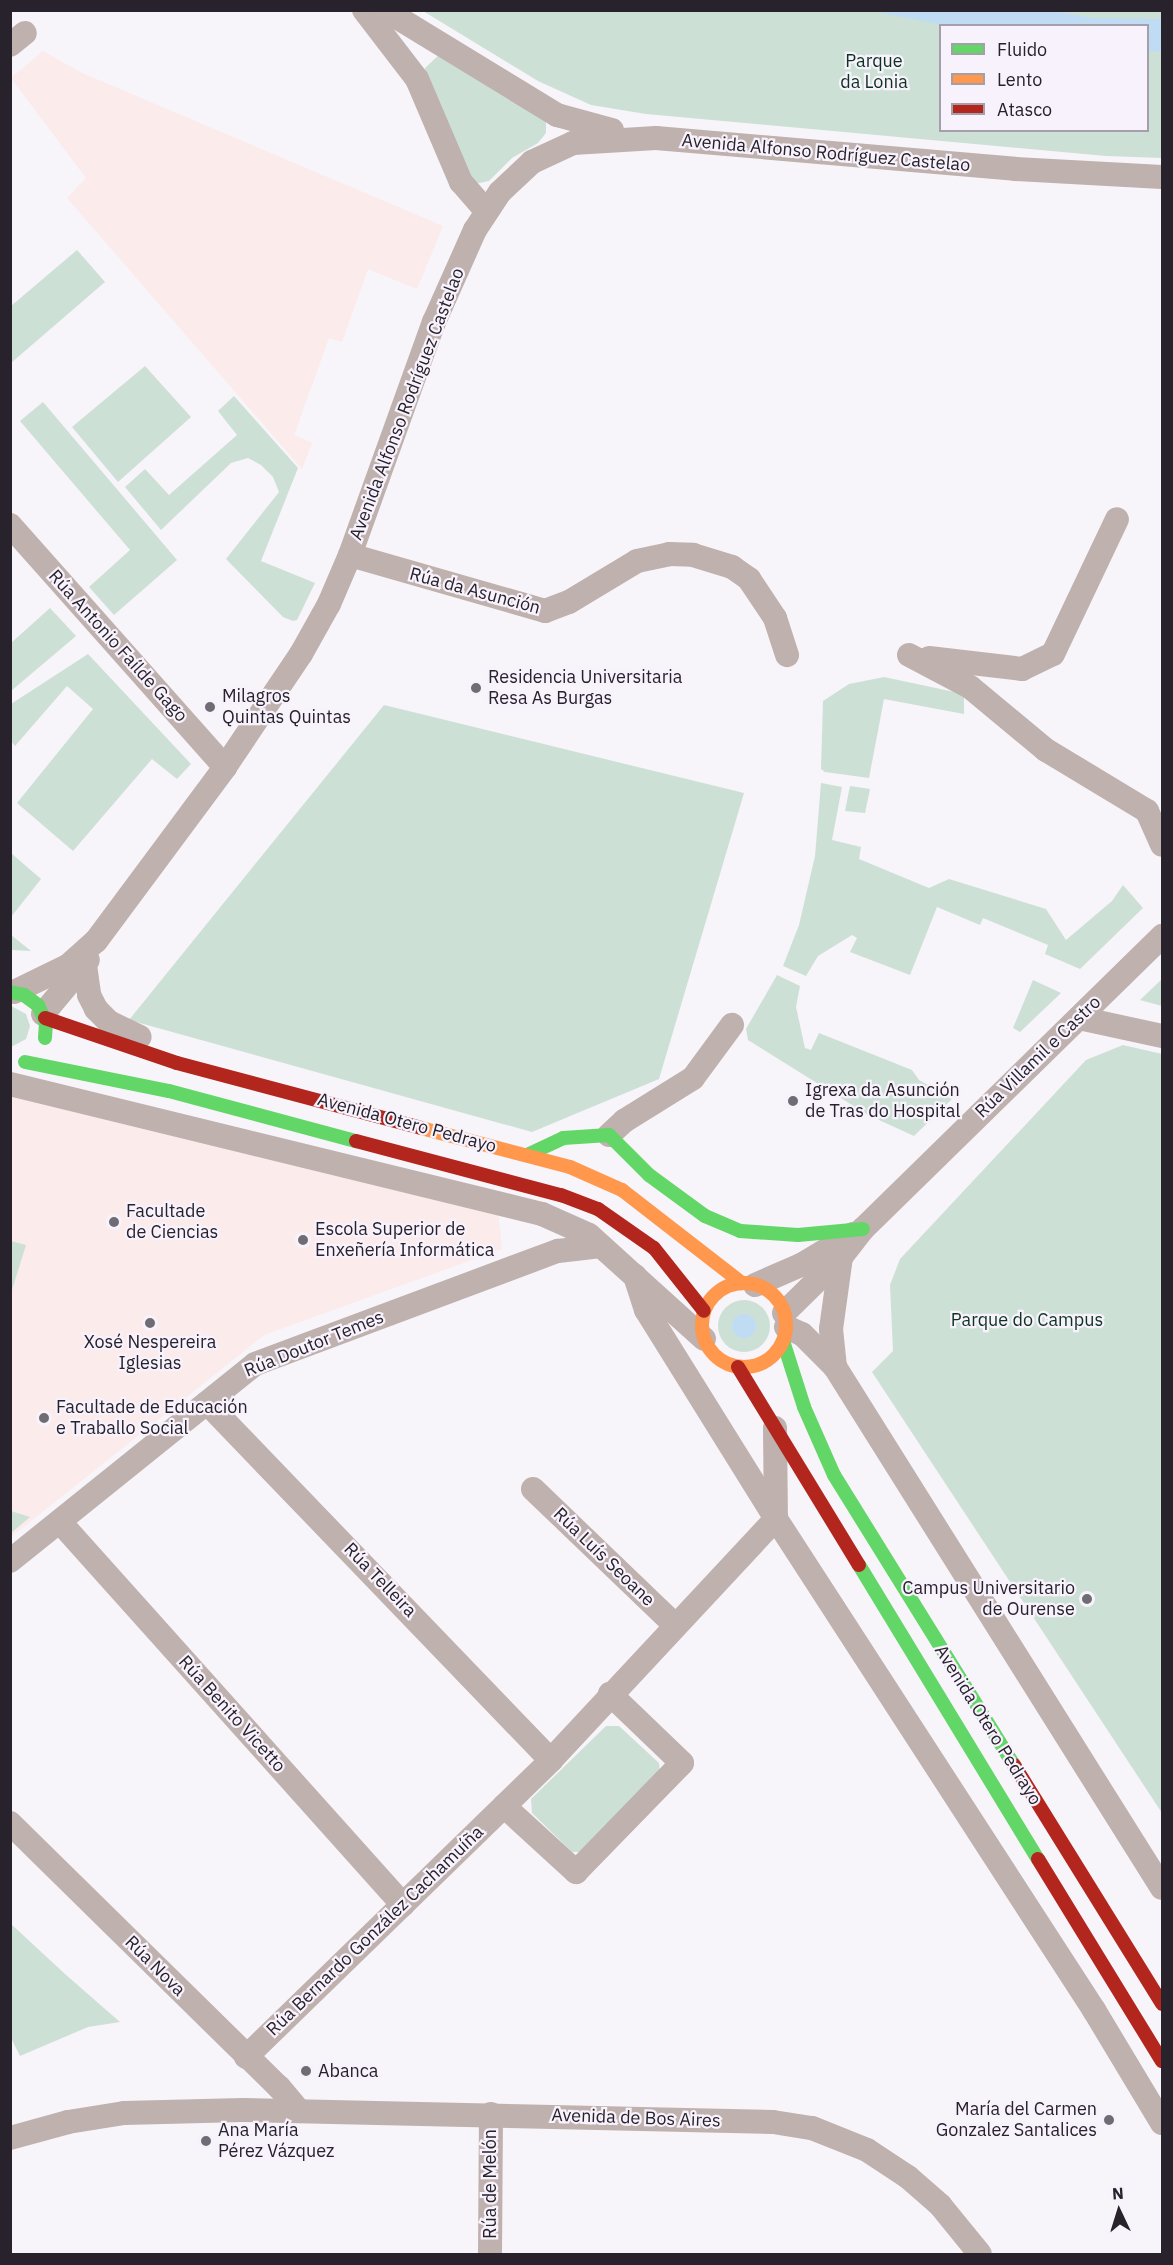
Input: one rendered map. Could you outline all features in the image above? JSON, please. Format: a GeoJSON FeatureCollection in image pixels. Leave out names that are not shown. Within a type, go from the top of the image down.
{"type":"FeatureCollection","features":[{"type":"Feature","properties":{"kind":"main road"},"geometry":{"type":"LineString","coordinates":[[12,992],[32,999],[44,1016],[45,1040],[16,1073]]}},
{"type":"Feature","properties":{"kind":"main road","name":"Avenida Otero Pedrayo"},"geometry":{"type":"LineString","coordinates":[[44,1016],[177,1064],[335,1103],[527,1155],[606,1181],[748,1284]]}},
{"type":"Feature","properties":{"kind":"main road","name":"Avenida Otero Pedrayo"},"geometry":{"type":"LineString","coordinates":[[16,1073],[169,1092],[561,1195],[598,1209],[654,1248],[704,1311]]}},
{"type":"Feature","properties":{"kind":"main road"},"geometry":{"type":"LineString","coordinates":[[527,1155],[563,1138],[609,1135],[648,1175],[705,1216],[741,1231],[798,1235],[863,1229]]}},
{"type":"Feature","properties":{"kind":"main road"},"geometry":{"type":"LineString","coordinates":[[648,1175],[672,1229]]}},
{"type":"Feature","properties":{"kind":"main road"},"geometry":{"type":"LineString","coordinates":[[748,1284],[768,1291],[784,1327],[765,1361],[738,1367],[717,1358],[704,1339],[704,1311],[718,1292],[748,1284]]}},
{"type":"Feature","properties":{"kind":"main road","name":"Avenida Otero Pedrayo"},"geometry":{"type":"LineString","coordinates":[[784,1327],[804,1407],[834,1475],[1162,2004]]}},
{"type":"Feature","properties":{"kind":"main road","name":"Avenida Otero Pedrayo"},"geometry":{"type":"LineString","coordinates":[[738,1367],[1162,2061]]}},
{"type":"Feature","properties":{"kind":"street"},"geometry":{"type":"LineString","coordinates":[[364,10],[417,80],[461,182],[486,212]]}},
{"type":"Feature","properties":{"kind":"street"},"geometry":{"type":"LineString","coordinates":[[385,10],[447,45],[557,115],[578,124],[656,138]]}},
{"type":"Feature","properties":{"kind":"street"},"geometry":{"type":"LineString","coordinates":[[417,80],[417,69],[428,52],[447,45]]}},
{"type":"Feature","properties":{"kind":"street","name":"Avenida Alfonso Rodríguez Castelao"},"geometry":{"type":"LineString","coordinates":[[12,992],[69,965],[96,941],[225,767],[301,654],[329,604],[350,555],[434,322],[486,212],[516,175],[550,150],[595,139],[656,138],[1015,169],[1162,177]]}},
{"type":"Feature","properties":{"kind":"street"},"geometry":{"type":"LineString","coordinates":[[1117,519],[1053,654],[1022,669],[909,655],[970,687],[1046,750],[1147,812],[1162,845]]}},
{"type":"Feature","properties":{"kind":"street","name":"Rúa Antonio Faílde Gago"},"geometry":{"type":"LineString","coordinates":[[10,525],[225,767]]}},
{"type":"Feature","properties":{"kind":"street","name":"Rúa da Asunción"},"geometry":{"type":"LineString","coordinates":[[350,555],[545,611],[569,602],[637,561],[669,554],[693,555],[732,567],[749,579],[775,618],[788,655]]}},
{"type":"Feature","properties":{"kind":"street","name":"Rúa Villamil e Castro"},"geometry":{"type":"LineString","coordinates":[[863,1229],[1162,936]]}},
{"type":"Feature","properties":{"kind":"street","name":"Avenida Alfonso Rodríguez Castelao"},"geometry":{"type":"LineString","coordinates":[[44,1016],[86,965],[96,941]]}},
{"type":"Feature","properties":{"kind":"street","name":"Avenida Alfonso Rodríguez Castelao"},"geometry":{"type":"LineString","coordinates":[[86,965],[89,995],[96,1009],[131,1035],[335,1103]]}},
{"type":"Feature","properties":{"kind":"street"},"geometry":{"type":"LineString","coordinates":[[1079,1018],[1162,1036]]}},
{"type":"Feature","properties":{"kind":"street"},"geometry":{"type":"LineString","coordinates":[[609,1135],[624,1121],[693,1078],[732,1025]]}},
{"type":"Feature","properties":{"kind":"street"},"geometry":{"type":"LineString","coordinates":[[16,1073],[542,1214],[589,1235],[704,1339]]}},
{"type":"Feature","properties":{"kind":"street"},"geometry":{"type":"LineString","coordinates":[[863,1229],[784,1327],[802,1334],[835,1366],[1162,1888]]}},
{"type":"Feature","properties":{"kind":"street"},"geometry":{"type":"LineString","coordinates":[[748,1284],[801,1265],[863,1229]]}},
{"type":"Feature","properties":{"kind":"street","name":"Rúa Doutor Temes"},"geometry":{"type":"LineString","coordinates":[[10,1561],[236,1376],[255,1364],[558,1251],[602,1246]]}},
{"type":"Feature","properties":{"kind":"street"},"geometry":{"type":"LineString","coordinates":[[835,1366],[831,1329],[840,1257]]}},
{"type":"Feature","properties":{"kind":"street"},"geometry":{"type":"LineString","coordinates":[[635,1276],[646,1310],[776,1519],[1094,2010],[1162,2122]]}},
{"type":"Feature","properties":{"kind":"street","name":"Rúa Telleira"},"geometry":{"type":"LineString","coordinates":[[207,1402],[551,1760]]}},
{"type":"Feature","properties":{"kind":"street"},"geometry":{"type":"LineString","coordinates":[[775,1428],[776,1519]]}},
{"type":"Feature","properties":{"kind":"street","name":"Rúa Luís Seoane"},"geometry":{"type":"LineString","coordinates":[[533,1489],[675,1625]]}},
{"type":"Feature","properties":{"kind":"street","name":"Rúa Bernardo González Cachamuíña"},"geometry":{"type":"LineString","coordinates":[[246,2057],[551,1760],[610,1694],[776,1519]]}},
{"type":"Feature","properties":{"kind":"street","name":"Rúa Benito Vicetto"},"geometry":{"type":"LineString","coordinates":[[60,1522],[403,1905]]}},
{"type":"Feature","properties":{"kind":"street"},"geometry":{"type":"LineString","coordinates":[[504,1806],[576,1872],[682,1763],[610,1694]]}},
{"type":"Feature","properties":{"kind":"street","name":"Rúa Nova"},"geometry":{"type":"LineString","coordinates":[[10,1823],[279,2087],[298,2110]]}},
{"type":"Feature","properties":{"kind":"street"},"geometry":{"type":"LineString","coordinates":[[243,2110],[279,2087]]}},
{"type":"Feature","properties":{"kind":"street","name":"Avenida de Bos Aires"},"geometry":{"type":"LineString","coordinates":[[10,2138],[68,2122],[124,2113],[243,2110],[773,2122],[812,2128],[867,2150],[908,2177],[940,2205],[974,2254]]}},
{"type":"Feature","properties":{"kind":"street","name":"Rúa de Melón"},"geometry":{"type":"LineString","coordinates":[[489,2254],[490,2114]]}},
{"type":"Feature","properties":{"kind":"shaded area"},"geometry":{"type":"Polygon","coordinates":[[[43,51],[82,73],[443,226],[417,289],[368,269],[342,342],[329,338],[294,435],[312,443],[302,469],[67,198],[86,178],[11,78],[43,51]]]}},
{"type":"Feature","properties":{"kind":"shaded area"},"geometry":{"type":"Polygon","coordinates":[[[11,1090],[498,1211],[502,1249],[264,1335],[11,1537],[11,1090]]]}},
{"type":"Feature","properties":{"kind":"green space","name":"Parque da Lonia"},"geometry":{"type":"Polygon","coordinates":[[[423,11],[1162,11],[1162,158],[1106,156],[646,114],[591,105],[538,81],[423,11]]]}},
{"type":"Feature","properties":{"kind":"green space"},"geometry":{"type":"Polygon","coordinates":[[[440,54],[543,115],[546,133],[538,143],[512,158],[489,181],[475,184],[427,79],[425,68],[440,54]]]}},
{"type":"Feature","properties":{"kind":"green space"},"geometry":{"type":"Polygon","coordinates":[[[77,250],[105,282],[11,363],[11,306],[77,250]]]}},
{"type":"Feature","properties":{"kind":"green space"},"geometry":{"type":"Polygon","coordinates":[[[145,366],[191,417],[118,482],[72,427],[145,366]]]}},
{"type":"Feature","properties":{"kind":"green space"},"geometry":{"type":"Polygon","coordinates":[[[234,396],[298,468],[261,561],[315,583],[297,620],[293,621],[283,617],[226,559],[279,492],[273,477],[261,465],[248,458],[231,463],[161,530],[125,487],[145,469],[169,495],[237,435],[218,411],[234,396]]]}},
{"type":"Feature","properties":{"kind":"green space"},"geometry":{"type":"Polygon","coordinates":[[[43,402],[177,560],[114,615],[89,587],[130,550],[20,421],[43,402]]]}},
{"type":"Feature","properties":{"kind":"green space"},"geometry":{"type":"Polygon","coordinates":[[[50,608],[76,636],[11,691],[11,643],[50,608]]]}},
{"type":"Feature","properties":{"kind":"green space"},"geometry":{"type":"Polygon","coordinates":[[[88,654],[191,764],[177,779],[152,759],[73,851],[17,803],[93,709],[67,686],[15,746],[11,741],[11,704],[88,654]]]}},
{"type":"Feature","properties":{"kind":"green space"},"geometry":{"type":"Polygon","coordinates":[[[884,677],[964,694],[964,714],[884,699],[869,778],[825,772],[821,769],[823,701],[849,684],[884,677]]]}},
{"type":"Feature","properties":{"kind":"green space"},"geometry":{"type":"Polygon","coordinates":[[[384,705],[744,793],[659,1079],[532,1132],[129,1020],[384,705]]]}},
{"type":"Feature","properties":{"kind":"green space"},"geometry":{"type":"Polygon","coordinates":[[[821,783],[842,787],[832,840],[861,847],[859,859],[929,888],[949,879],[1046,909],[1066,940],[1112,901],[1123,885],[1143,908],[1080,969],[1045,954],[1048,945],[983,918],[980,925],[937,907],[910,975],[850,952],[857,938],[852,935],[818,956],[806,976],[783,966],[799,925],[815,856],[821,783]]]}},
{"type":"Feature","properties":{"kind":"green space"},"geometry":{"type":"Polygon","coordinates":[[[850,786],[870,789],[865,813],[845,811],[850,786]]]}},
{"type":"Feature","properties":{"kind":"green space"},"geometry":{"type":"Polygon","coordinates":[[[11,853],[41,879],[11,917],[11,853]]]}},
{"type":"Feature","properties":{"kind":"green space"},"geometry":{"type":"Polygon","coordinates":[[[11,935],[31,951],[11,950],[11,935]]]}},
{"type":"Feature","properties":{"kind":"green space"},"geometry":{"type":"Polygon","coordinates":[[[777,975],[800,986],[796,1007],[805,1048],[811,1050],[819,1033],[912,1070],[919,1080],[952,1099],[914,1136],[868,1115],[748,1040],[746,1029],[777,975]]]}},
{"type":"Feature","properties":{"kind":"green space"},"geometry":{"type":"Polygon","coordinates":[[[1162,979],[1162,1006],[1140,1000],[1162,979]]]}},
{"type":"Feature","properties":{"kind":"green space"},"geometry":{"type":"Polygon","coordinates":[[[1033,980],[1061,993],[1020,1032],[1013,1028],[1033,980]]]}},
{"type":"Feature","properties":{"kind":"green space"},"geometry":{"type":"Polygon","coordinates":[[[11,1006],[26,1014],[30,1026],[26,1039],[11,1047],[11,1006]]]}},
{"type":"Feature","properties":{"kind":"green space","name":"Parque do Campus"},"geometry":{"type":"Polygon","coordinates":[[[1123,1045],[1162,1054],[1162,1813],[872,1372],[893,1351],[890,1285],[900,1259],[1086,1060],[1123,1045]]]}},
{"type":"Feature","properties":{"kind":"green space"},"geometry":{"type":"Polygon","coordinates":[[[10,1241],[26,1245],[11,1293],[10,1241]]]}},
{"type":"Feature","properties":{"kind":"green space"},"geometry":{"type":"Polygon","coordinates":[[[744,1300],[754,1302],[762,1308],[768,1316],[770,1326],[768,1336],[762,1344],[754,1350],[744,1352],[734,1350],[726,1344],[720,1336],[718,1326],[720,1316],[726,1308],[734,1302],[744,1300]]]}},
{"type":"Feature","properties":{"kind":"green space"},"geometry":{"type":"Polygon","coordinates":[[[10,1511],[30,1517],[11,1533],[10,1511]]]}},
{"type":"Feature","properties":{"kind":"green space"},"geometry":{"type":"Polygon","coordinates":[[[606,1726],[619,1726],[659,1763],[660,1775],[582,1852],[572,1852],[532,1813],[531,1799],[606,1726]]]}},
{"type":"Feature","properties":{"kind":"green space"},"geometry":{"type":"Polygon","coordinates":[[[10,1923],[120,2022],[88,2027],[20,2056],[11,2038],[10,1923]]]}},
{"type":"Feature","properties":{"kind":"water"},"geometry":{"type":"Polygon","coordinates":[[[871,11],[1053,11],[1093,18],[1162,19],[1162,52],[1149,51],[1149,24],[939,24],[871,11]]]}},
{"type":"Feature","properties":{"kind":"water"},"geometry":{"type":"Polygon","coordinates":[[[744,1314],[752,1318],[756,1326],[752,1334],[744,1338],[736,1334],[732,1326],[736,1318],[744,1314]]]}},
{"type":"Feature","properties":{"kind":"traffic: fast"},"geometry":{"type":"LineString","coordinates":[[10,992],[24,995],[38,1005],[46,1023],[45,1038]]}},
{"type":"Feature","properties":{"kind":"traffic: fast"},"geometry":{"type":"LineString","coordinates":[[25,1062],[169,1091],[356,1141]]}},
{"type":"Feature","properties":{"kind":"traffic: fast"},"geometry":{"type":"LineString","coordinates":[[527,1155],[563,1138],[609,1135],[649,1175],[705,1216],[740,1231],[798,1235],[863,1229]]}},
{"type":"Feature","properties":{"kind":"traffic: fast"},"geometry":{"type":"LineString","coordinates":[[783,1341],[804,1407],[834,1475],[1014,1765]]}},
{"type":"Feature","properties":{"kind":"traffic: fast"},"geometry":{"type":"LineString","coordinates":[[859,1565],[1038,1859]]}},
{"type":"Feature","properties":{"kind":"traffic: slow"},"geometry":{"type":"LineString","coordinates":[[421,1128],[570,1167],[622,1190],[742,1283]]}},
{"type":"Feature","properties":{"kind":"traffic: slow"},"geometry":{"type":"LineString","coordinates":[[744,1283],[760,1286],[774,1295],[783,1309],[786,1325],[783,1341],[774,1355],[760,1364],[744,1367],[728,1364],[714,1355],[705,1341],[702,1325],[705,1309],[714,1295],[728,1286],[744,1283]]}},
{"type":"Feature","properties":{"kind":"traffic: jam"},"geometry":{"type":"LineString","coordinates":[[45,1018],[177,1063],[421,1128]]}},
{"type":"Feature","properties":{"kind":"traffic: jam"},"geometry":{"type":"LineString","coordinates":[[356,1141],[561,1195],[598,1209],[654,1248],[704,1311]]}},
{"type":"Feature","properties":{"kind":"traffic: jam"},"geometry":{"type":"LineString","coordinates":[[738,1367],[859,1565]]}},
{"type":"Feature","properties":{"kind":"traffic: jam"},"geometry":{"type":"LineString","coordinates":[[1014,1765],[1162,2004]]}},
{"type":"Feature","properties":{"kind":"traffic: jam"},"geometry":{"type":"LineString","coordinates":[[1038,1859],[1162,2061]]}},
{"type":"Feature","properties":{"kind":"place","name":"Residencia Universitaria Resa As Burgas"},"geometry":{"type":"Point","coordinates":[476,688]}},
{"type":"Feature","properties":{"kind":"place","name":"Milagros Quintas Quintas"},"geometry":{"type":"Point","coordinates":[210,707]}},
{"type":"Feature","properties":{"kind":"place","name":"Igrexa da Asunción de Tras do Hospital"},"geometry":{"type":"Point","coordinates":[793,1101]}},
{"type":"Feature","properties":{"kind":"place","name":"Facultade de Ciencias"},"geometry":{"type":"Point","coordinates":[114,1222]}},
{"type":"Feature","properties":{"kind":"place","name":"Escola Superior de Enxeñería Informática"},"geometry":{"type":"Point","coordinates":[303,1240]}},
{"type":"Feature","properties":{"kind":"place","name":"Xosé Nespereira Iglesias"},"geometry":{"type":"Point","coordinates":[150,1323]}},
{"type":"Feature","properties":{"kind":"place","name":"Facultade de Educación e Traballo Social"},"geometry":{"type":"Point","coordinates":[44,1418]}},
{"type":"Feature","properties":{"kind":"place","name":"Campus Universitario de Ourense"},"geometry":{"type":"Point","coordinates":[1087,1599]}},
{"type":"Feature","properties":{"kind":"place","name":"Abanca"},"geometry":{"type":"Point","coordinates":[306,2071]}},
{"type":"Feature","properties":{"kind":"place","name":"María del Carmen Gonzalez Santalices"},"geometry":{"type":"Point","coordinates":[1109,2120]}},
{"type":"Feature","properties":{"kind":"place","name":"Ana María Pérez Vázquez"},"geometry":{"type":"Point","coordinates":[206,2141]}}]}
